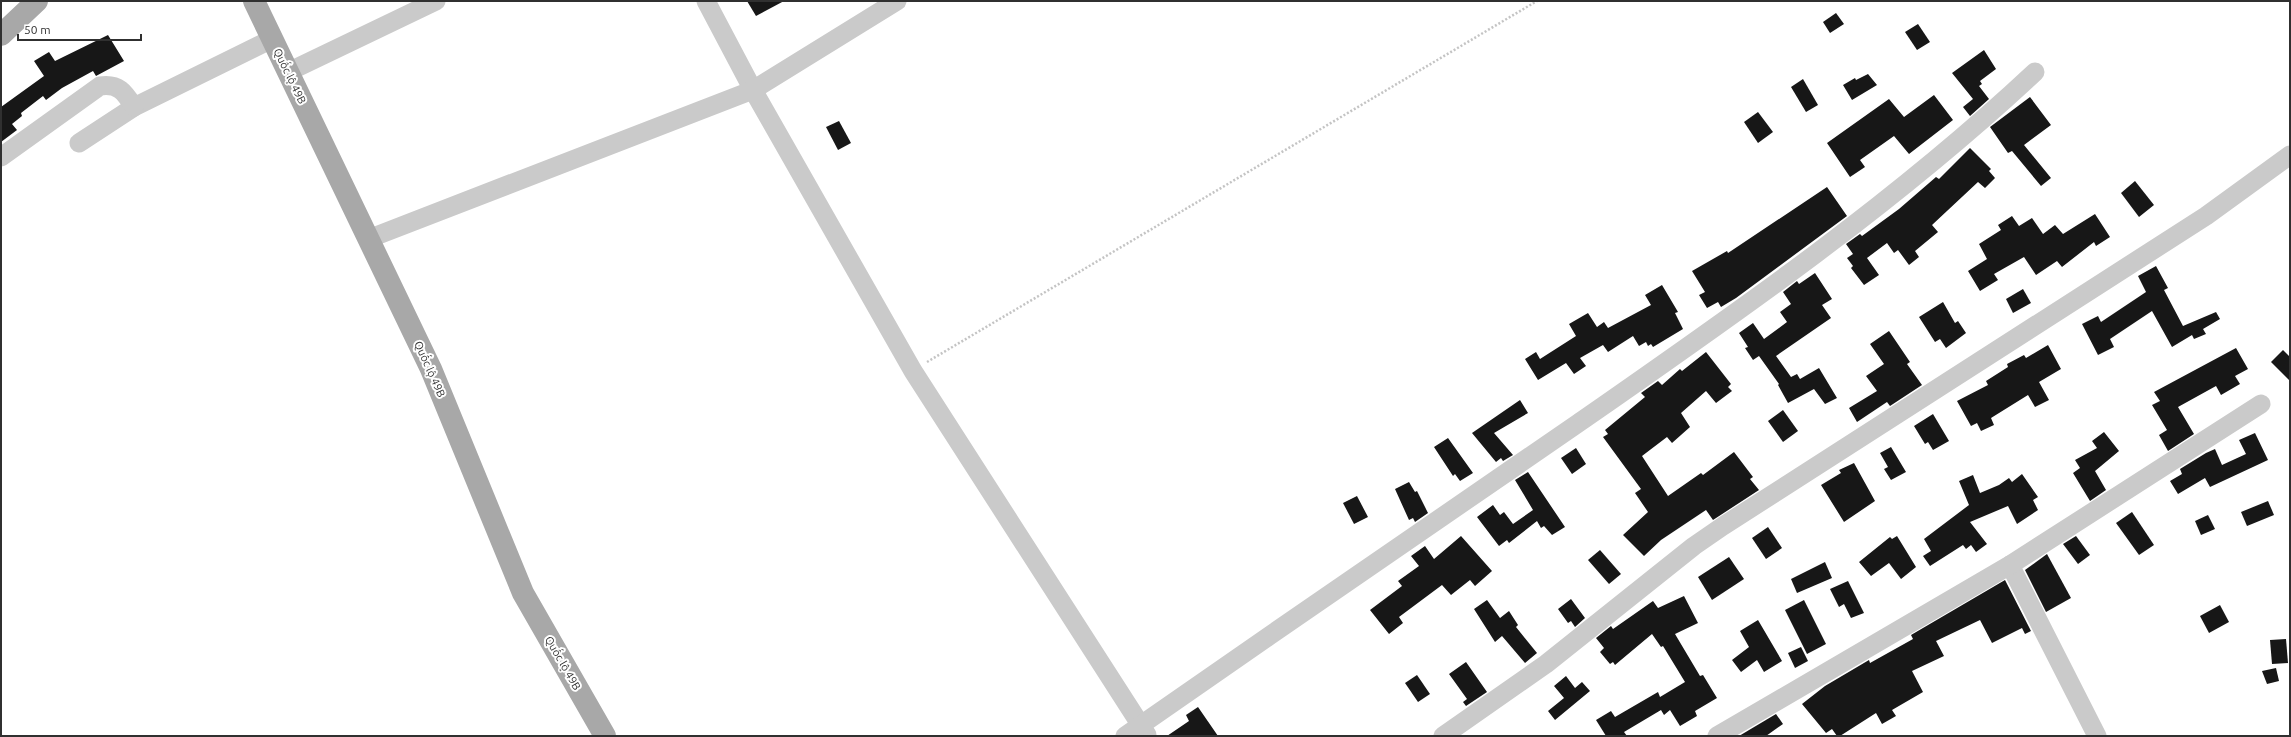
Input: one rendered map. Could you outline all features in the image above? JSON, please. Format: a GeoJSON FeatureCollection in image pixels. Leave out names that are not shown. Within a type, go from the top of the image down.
{"type":"FeatureCollection","features":[{"type":"Feature","properties":{"kind":"main road"},"geometry":{"type":"LineString","coordinates":[[1,35],[36,1]]}},
{"type":"Feature","properties":{"kind":"main road","name":"Quốc lộ 49B"},"geometry":{"type":"LineString","coordinates":[[254,1],[432,369],[523,593],[605,736]]}},
{"type":"Feature","properties":{"kind":"street"},"geometry":{"type":"LineString","coordinates":[[288,72],[436,1]]}},
{"type":"Feature","properties":{"kind":"street"},"geometry":{"type":"LineString","coordinates":[[706,1],[753,90],[913,370],[1144,730]]}},
{"type":"Feature","properties":{"kind":"street"},"geometry":{"type":"LineString","coordinates":[[368,238],[753,90],[897,1]]}},
{"type":"Feature","properties":{"kind":"street"},"geometry":{"type":"LineString","coordinates":[[79,143],[134,107],[272,39]]}},
{"type":"Feature","properties":{"kind":"street"},"geometry":{"type":"LineString","coordinates":[[1125,736],[1144,730],[1665,363],[1827,245],[1960,140],[2035,72]]}},
{"type":"Feature","properties":{"kind":"street"},"geometry":{"type":"LineString","coordinates":[[1,157],[100,86],[108,85],[121,89],[134,107]]}},
{"type":"Feature","properties":{"kind":"street"},"geometry":{"type":"LineString","coordinates":[[1443,736],[1546,664],[1694,546],[1723,526],[2206,216],[2290,155]]}},
{"type":"Feature","properties":{"kind":"street"},"geometry":{"type":"LineString","coordinates":[[1717,736],[2010,565],[2261,404]]}},
{"type":"Feature","properties":{"kind":"street"},"geometry":{"type":"LineString","coordinates":[[2010,565],[2097,736]]}},
{"type":"Feature","properties":{"kind":"path"},"geometry":{"type":"LineString","coordinates":[[913,370],[1537,1]]}},
{"type":"Feature","properties":{"kind":"building"},"geometry":{"type":"Polygon","coordinates":[[[747,1],[784,1],[756,16],[747,1]]]}},
{"type":"Feature","properties":{"kind":"building"},"geometry":{"type":"Polygon","coordinates":[[[1836,13],[1844,24],[1830,33],[1823,22],[1836,13]]]}},
{"type":"Feature","properties":{"kind":"building"},"geometry":{"type":"Polygon","coordinates":[[[1918,24],[1930,42],[1917,50],[1905,32],[1918,24]]]}},
{"type":"Feature","properties":{"kind":"building"},"geometry":{"type":"Polygon","coordinates":[[[108,35],[124,61],[96,76],[93,71],[62,88],[46,100],[43,96],[21,113],[22,116],[12,124],[17,130],[1,142],[1,107],[44,76],[34,61],[49,52],[55,61],[108,35]]]}},
{"type":"Feature","properties":{"kind":"building"},"geometry":{"type":"Polygon","coordinates":[[[1984,50],[1996,69],[1980,81],[1982,84],[1979,86],[1989,99],[1970,116],[1963,107],[1973,99],[1952,73],[1984,50]]]}},
{"type":"Feature","properties":{"kind":"building"},"geometry":{"type":"Polygon","coordinates":[[[1868,74],[1877,85],[1852,100],[1843,85],[1855,78],[1856,80],[1868,74]]]}},
{"type":"Feature","properties":{"kind":"building"},"geometry":{"type":"Polygon","coordinates":[[[1803,79],[1818,105],[1806,112],[1791,87],[1803,79]]]}},
{"type":"Feature","properties":{"kind":"building"},"geometry":{"type":"Polygon","coordinates":[[[1934,95],[1953,120],[1909,154],[1894,136],[1860,160],[1865,167],[1850,177],[1827,143],[1889,99],[1904,117],[1934,95]]]}},
{"type":"Feature","properties":{"kind":"building"},"geometry":{"type":"Polygon","coordinates":[[[2030,97],[2051,125],[2024,145],[2051,178],[2041,186],[2012,151],[2008,153],[1990,127],[2030,97]]]}},
{"type":"Feature","properties":{"kind":"building"},"geometry":{"type":"Polygon","coordinates":[[[1758,112],[1773,132],[1758,143],[1744,122],[1758,112]]]}},
{"type":"Feature","properties":{"kind":"building"},"geometry":{"type":"Polygon","coordinates":[[[839,121],[851,143],[838,150],[826,127],[839,121]]]}},
{"type":"Feature","properties":{"kind":"building"},"geometry":{"type":"Polygon","coordinates":[[[1970,148],[1991,169],[1989,171],[1995,178],[1985,188],[1978,182],[1932,225],[1938,232],[1915,251],[1919,257],[1909,265],[1898,250],[1894,253],[1887,243],[1867,258],[1879,275],[1864,285],[1851,268],[1853,266],[1847,258],[1853,254],[1846,244],[1860,234],[1862,236],[1899,209],[1936,177],[1939,179],[1970,148]]]}},
{"type":"Feature","properties":{"kind":"building"},"geometry":{"type":"Polygon","coordinates":[[[2135,181],[2154,205],[2139,217],[2121,193],[2135,181]]]}},
{"type":"Feature","properties":{"kind":"building"},"geometry":{"type":"Polygon","coordinates":[[[1827,187],[1847,216],[1736,298],[1721,307],[1718,302],[1707,308],[1699,295],[1705,292],[1692,271],[1727,251],[1728,253],[1827,187]]]}},
{"type":"Feature","properties":{"kind":"building"},"geometry":{"type":"Polygon","coordinates":[[[2095,214],[2110,237],[2096,246],[2094,242],[2062,267],[2057,261],[2036,275],[2024,257],[1994,274],[1998,280],[1980,291],[1968,271],[1987,259],[1979,244],[2001,230],[1998,225],[2012,216],[2019,226],[2032,218],[2043,234],[2055,225],[2063,234],[2095,214]]]}},
{"type":"Feature","properties":{"kind":"building"},"geometry":{"type":"Polygon","coordinates":[[[2156,266],[2168,288],[2164,290],[2183,326],[2216,312],[2220,319],[2203,329],[2206,334],[2194,339],[2192,335],[2172,347],[2152,311],[2110,339],[2114,347],[2098,355],[2082,324],[2098,316],[2101,322],[2146,292],[2138,276],[2156,266]]]}},
{"type":"Feature","properties":{"kind":"building"},"geometry":{"type":"Polygon","coordinates":[[[1815,273],[1832,299],[1822,305],[1831,318],[1776,356],[1791,377],[1797,374],[1800,379],[1819,368],[1837,398],[1825,404],[1814,389],[1788,403],[1778,385],[1779,384],[1759,356],[1753,360],[1745,348],[1748,347],[1739,333],[1753,323],[1764,339],[1787,322],[1780,312],[1791,304],[1783,292],[1797,281],[1799,284],[1815,273]]]}},
{"type":"Feature","properties":{"kind":"building"},"geometry":{"type":"Polygon","coordinates":[[[1662,285],[1678,312],[1675,313],[1683,329],[1653,347],[1651,344],[1648,346],[1646,342],[1639,346],[1633,336],[1608,352],[1603,345],[1580,358],[1586,366],[1574,374],[1566,363],[1538,380],[1525,359],[1536,352],[1540,359],[1576,336],[1569,324],[1588,313],[1597,327],[1604,322],[1608,328],[1651,305],[1645,295],[1662,285]]]}},
{"type":"Feature","properties":{"kind":"building"},"geometry":{"type":"Polygon","coordinates":[[[2023,289],[2031,303],[2013,313],[2006,299],[2023,289]]]}},
{"type":"Feature","properties":{"kind":"building"},"geometry":{"type":"Polygon","coordinates":[[[1943,302],[1955,323],[1958,321],[1966,333],[1946,348],[1940,339],[1935,342],[1919,317],[1943,302]]]}},
{"type":"Feature","properties":{"kind":"building"},"geometry":{"type":"Polygon","coordinates":[[[1889,331],[1910,362],[1907,364],[1922,385],[1890,406],[1887,402],[1857,422],[1849,408],[1877,391],[1866,376],[1884,364],[1870,344],[1889,331]]]}},
{"type":"Feature","properties":{"kind":"building"},"geometry":{"type":"Polygon","coordinates":[[[2048,345],[2061,369],[2039,382],[2049,400],[2035,407],[2028,395],[1991,418],[1994,425],[1981,431],[1977,423],[1971,426],[1957,401],[1988,385],[1986,381],[2008,367],[2007,364],[2024,355],[2026,358],[2048,345]]]}},
{"type":"Feature","properties":{"kind":"building"},"geometry":{"type":"Polygon","coordinates":[[[2236,348],[2248,369],[2235,376],[2240,384],[2221,395],[2216,386],[2178,407],[2194,434],[2168,451],[2159,435],[2167,430],[2152,405],[2160,401],[2154,392],[2236,348]]]}},
{"type":"Feature","properties":{"kind":"building"},"geometry":{"type":"Polygon","coordinates":[[[2283,350],[2290,357],[2290,381],[2271,362],[2283,350]]]}},
{"type":"Feature","properties":{"kind":"building"},"geometry":{"type":"Polygon","coordinates":[[[1706,352],[1731,384],[1728,387],[1732,391],[1716,403],[1706,391],[1681,413],[1690,427],[1672,443],[1667,437],[1642,456],[1668,496],[1701,473],[1703,475],[1734,452],[1753,477],[1750,479],[1759,490],[1713,520],[1706,510],[1661,540],[1644,556],[1623,535],[1648,512],[1635,493],[1641,489],[1603,437],[1608,434],[1605,430],[1645,397],[1641,393],[1658,381],[1662,385],[1680,369],[1682,371],[1706,352]]]}},
{"type":"Feature","properties":{"kind":"building"},"geometry":{"type":"Polygon","coordinates":[[[1520,400],[1528,413],[1494,433],[1513,455],[1503,461],[1501,458],[1496,462],[1472,433],[1520,400]]]}},
{"type":"Feature","properties":{"kind":"building"},"geometry":{"type":"Polygon","coordinates":[[[1783,410],[1798,431],[1783,442],[1768,421],[1783,410]]]}},
{"type":"Feature","properties":{"kind":"building"},"geometry":{"type":"Polygon","coordinates":[[[1933,414],[1949,441],[1933,450],[1928,442],[1925,444],[1914,426],[1933,414]]]}},
{"type":"Feature","properties":{"kind":"building"},"geometry":{"type":"Polygon","coordinates":[[[2104,432],[2119,451],[2095,471],[2106,490],[2090,501],[2073,473],[2080,468],[2075,460],[2097,448],[2092,441],[2104,432]]]}},
{"type":"Feature","properties":{"kind":"building"},"geometry":{"type":"Polygon","coordinates":[[[2255,433],[2268,460],[2210,487],[2205,478],[2178,494],[2170,481],[2182,474],[2180,469],[2215,449],[2222,465],[2246,454],[2239,440],[2255,433]]]}},
{"type":"Feature","properties":{"kind":"building"},"geometry":{"type":"Polygon","coordinates":[[[1448,438],[1473,473],[1460,481],[1455,474],[1453,476],[1434,447],[1448,438]]]}},
{"type":"Feature","properties":{"kind":"building"},"geometry":{"type":"Polygon","coordinates":[[[1891,447],[1906,472],[1891,480],[1884,469],[1888,467],[1880,453],[1891,447]]]}},
{"type":"Feature","properties":{"kind":"building"},"geometry":{"type":"Polygon","coordinates":[[[1576,448],[1586,464],[1572,474],[1561,458],[1576,448]]]}},
{"type":"Feature","properties":{"kind":"building"},"geometry":{"type":"Polygon","coordinates":[[[1854,463],[1875,501],[1844,522],[1821,485],[1841,473],[1839,470],[1854,463]]]}},
{"type":"Feature","properties":{"kind":"building"},"geometry":{"type":"Polygon","coordinates":[[[1528,472],[1565,527],[1552,535],[1544,526],[1541,528],[1537,521],[1509,543],[1507,540],[1499,546],[1477,517],[1493,505],[1500,515],[1504,512],[1513,524],[1533,510],[1515,480],[1528,472]]]}},
{"type":"Feature","properties":{"kind":"building"},"geometry":{"type":"Polygon","coordinates":[[[2022,474],[2038,497],[2033,500],[2038,510],[2017,524],[2008,506],[1970,522],[1987,544],[1976,552],[1971,545],[1966,549],[1963,545],[1930,566],[1923,556],[1931,551],[1924,539],[1969,505],[1959,481],[1973,475],[1980,493],[1999,485],[2009,478],[2012,482],[2022,474]]]}},
{"type":"Feature","properties":{"kind":"building"},"geometry":{"type":"Polygon","coordinates":[[[1409,482],[1415,492],[1417,491],[1428,513],[1415,522],[1413,518],[1409,520],[1395,489],[1409,482]]]}},
{"type":"Feature","properties":{"kind":"building"},"geometry":{"type":"Polygon","coordinates":[[[1357,496],[1368,517],[1354,524],[1343,503],[1357,496]]]}},
{"type":"Feature","properties":{"kind":"building"},"geometry":{"type":"Polygon","coordinates":[[[2268,501],[2274,515],[2247,526],[2241,512],[2268,501]]]}},
{"type":"Feature","properties":{"kind":"building"},"geometry":{"type":"Polygon","coordinates":[[[2132,512],[2154,545],[2139,555],[2116,523],[2132,512]]]}},
{"type":"Feature","properties":{"kind":"building"},"geometry":{"type":"Polygon","coordinates":[[[2208,515],[2215,529],[2201,535],[2195,521],[2208,515]]]}},
{"type":"Feature","properties":{"kind":"building"},"geometry":{"type":"Polygon","coordinates":[[[1768,527],[1782,548],[1766,559],[1752,538],[1768,527]]]}},
{"type":"Feature","properties":{"kind":"building"},"geometry":{"type":"Polygon","coordinates":[[[1461,536],[1492,571],[1475,586],[1470,580],[1451,595],[1442,585],[1399,617],[1403,623],[1389,634],[1370,610],[1402,586],[1398,581],[1419,566],[1411,556],[1425,546],[1434,559],[1461,536]]]}},
{"type":"Feature","properties":{"kind":"building"},"geometry":{"type":"Polygon","coordinates":[[[1897,536],[1916,567],[1901,579],[1889,563],[1871,576],[1859,562],[1890,537],[1892,539],[1897,536]]]}},
{"type":"Feature","properties":{"kind":"building"},"geometry":{"type":"Polygon","coordinates":[[[2076,536],[2090,555],[2078,564],[2063,544],[2076,536]]]}},
{"type":"Feature","properties":{"kind":"building"},"geometry":{"type":"Polygon","coordinates":[[[1600,550],[1621,574],[1609,584],[1588,560],[1600,550]]]}},
{"type":"Feature","properties":{"kind":"building"},"geometry":{"type":"Polygon","coordinates":[[[2047,554],[2071,598],[2046,612],[2025,570],[2047,554]]]}},
{"type":"Feature","properties":{"kind":"building"},"geometry":{"type":"Polygon","coordinates":[[[1729,557],[1744,579],[1712,600],[1698,577],[1729,557]]]}},
{"type":"Feature","properties":{"kind":"building"},"geometry":{"type":"Polygon","coordinates":[[[1825,562],[1832,578],[1797,593],[1791,579],[1825,562]]]}},
{"type":"Feature","properties":{"kind":"building"},"geometry":{"type":"Polygon","coordinates":[[[2005,580],[2031,631],[2025,634],[2022,628],[1992,643],[1980,620],[1936,641],[1944,656],[1912,671],[1923,692],[1892,710],[1896,716],[1882,724],[1876,713],[1840,736],[1837,736],[1832,729],[1826,733],[1802,704],[1825,686],[1869,660],[1870,663],[1913,639],[1911,635],[2005,580]]]}},
{"type":"Feature","properties":{"kind":"building"},"geometry":{"type":"Polygon","coordinates":[[[1848,581],[1864,613],[1851,618],[1844,604],[1839,607],[1830,589],[1848,581]]]}},
{"type":"Feature","properties":{"kind":"building"},"geometry":{"type":"Polygon","coordinates":[[[1684,596],[1698,623],[1675,634],[1700,676],[1703,675],[1717,698],[1695,711],[1697,716],[1680,726],[1670,710],[1664,715],[1661,710],[1624,732],[1627,736],[1606,736],[1596,720],[1611,711],[1615,717],[1658,692],[1660,697],[1685,682],[1663,646],[1661,647],[1652,634],[1615,665],[1613,662],[1610,664],[1600,652],[1604,648],[1596,638],[1611,626],[1613,629],[1653,601],[1658,608],[1684,596]]]}},
{"type":"Feature","properties":{"kind":"building"},"geometry":{"type":"Polygon","coordinates":[[[1571,599],[1585,618],[1575,627],[1571,621],[1568,623],[1558,609],[1571,599]]]}},
{"type":"Feature","properties":{"kind":"building"},"geometry":{"type":"Polygon","coordinates":[[[1487,600],[1500,618],[1509,611],[1518,625],[1516,627],[1537,653],[1525,663],[1502,636],[1495,642],[1474,609],[1487,600]]]}},
{"type":"Feature","properties":{"kind":"building"},"geometry":{"type":"Polygon","coordinates":[[[1804,600],[1826,644],[1807,654],[1785,610],[1804,600]]]}},
{"type":"Feature","properties":{"kind":"building"},"geometry":{"type":"Polygon","coordinates":[[[2220,605],[2229,622],[2209,633],[2200,616],[2220,605]]]}},
{"type":"Feature","properties":{"kind":"building"},"geometry":{"type":"Polygon","coordinates":[[[1758,620],[1782,661],[1764,672],[1757,660],[1741,672],[1732,660],[1749,647],[1740,631],[1758,620]]]}},
{"type":"Feature","properties":{"kind":"building"},"geometry":{"type":"Polygon","coordinates":[[[2286,639],[2288,663],[2272,664],[2270,640],[2286,639]]]}},
{"type":"Feature","properties":{"kind":"building"},"geometry":{"type":"Polygon","coordinates":[[[1801,647],[1808,661],[1795,668],[1788,653],[1801,647]]]}},
{"type":"Feature","properties":{"kind":"building"},"geometry":{"type":"Polygon","coordinates":[[[1466,662],[1487,692],[1466,706],[1463,702],[1467,699],[1449,674],[1466,662]]]}},
{"type":"Feature","properties":{"kind":"building"},"geometry":{"type":"Polygon","coordinates":[[[2276,668],[2279,681],[2267,684],[2262,671],[2276,668]]]}},
{"type":"Feature","properties":{"kind":"building"},"geometry":{"type":"Polygon","coordinates":[[[1417,675],[1430,694],[1418,702],[1405,683],[1417,675]]]}},
{"type":"Feature","properties":{"kind":"building"},"geometry":{"type":"Polygon","coordinates":[[[1566,676],[1575,688],[1582,682],[1590,691],[1555,720],[1548,711],[1564,698],[1554,686],[1566,676]]]}},
{"type":"Feature","properties":{"kind":"building"},"geometry":{"type":"Polygon","coordinates":[[[1198,707],[1218,736],[1167,736],[1189,721],[1186,715],[1198,707]]]}},
{"type":"Feature","properties":{"kind":"building"},"geometry":{"type":"Polygon","coordinates":[[[1776,714],[1783,724],[1766,736],[1739,736],[1776,714]]]}}]}
